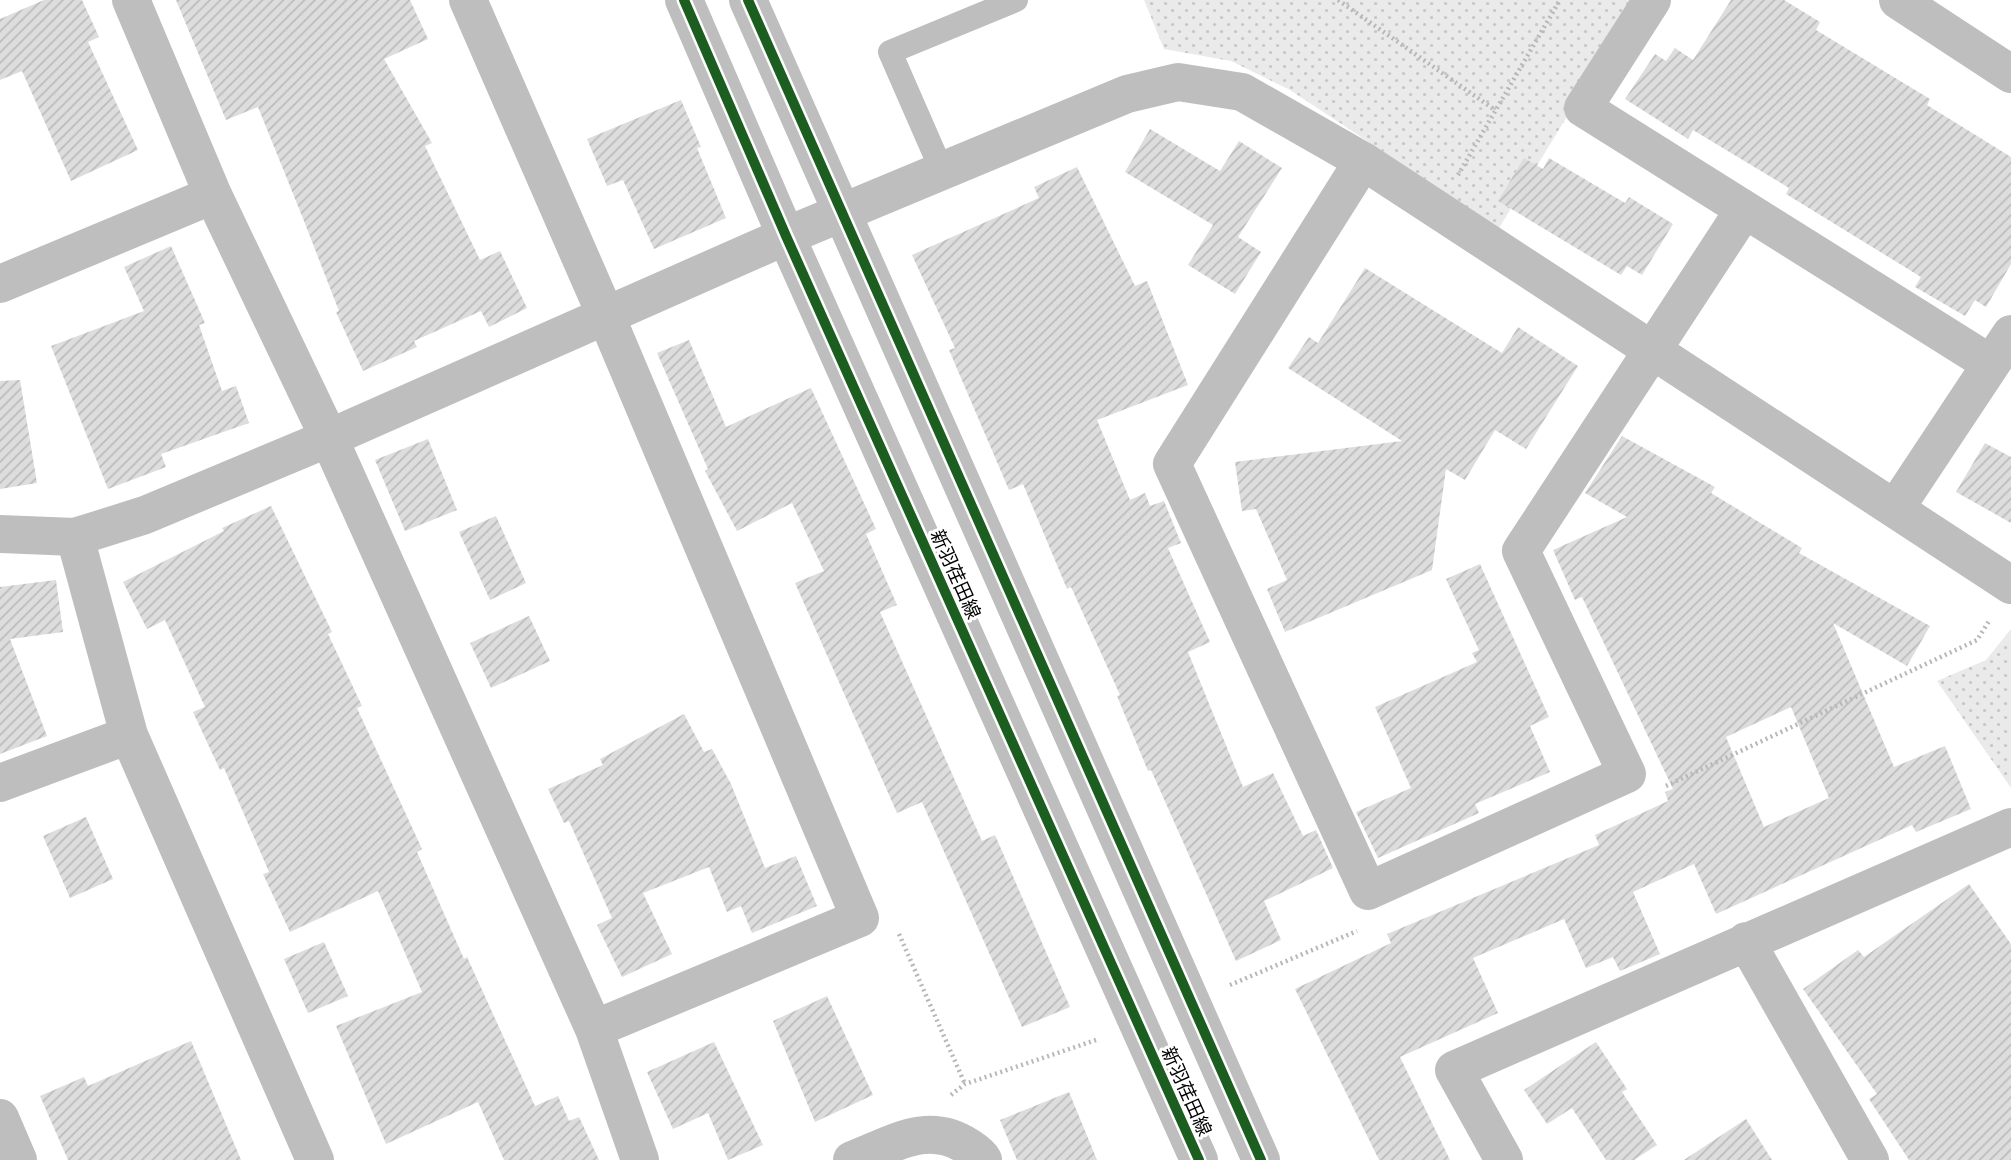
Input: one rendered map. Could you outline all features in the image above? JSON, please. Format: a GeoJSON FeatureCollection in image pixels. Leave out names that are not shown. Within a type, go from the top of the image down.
{"type":"FeatureCollection","features":[{"type":"Feature","properties":{"kind":"street"},"geometry":{"type":"LineString","coordinates":[[131,0],[213,195],[329,438],[594,1029],[640,1160]]}},
{"type":"Feature","properties":{"kind":"street"},"geometry":{"type":"LineString","coordinates":[[468,0],[606,316],[860,918],[594,1029]]}},
{"type":"Feature","properties":{"kind":"street","name":"新羽荏田線"},"geometry":{"type":"LineString","coordinates":[[684,0],[786,236],[1199,1160]]}},
{"type":"Feature","properties":{"kind":"street","name":"新羽荏田線"},"geometry":{"type":"LineString","coordinates":[[748,0],[1261,1160]]}},
{"type":"Feature","properties":{"kind":"street"},"geometry":{"type":"LineString","coordinates":[[1652,0],[1583,108],[1744,210],[2001,349],[1895,509]]}},
{"type":"Feature","properties":{"kind":"street"},"geometry":{"type":"LineString","coordinates":[[1898,0],[2011,74]]}},
{"type":"Feature","properties":{"kind":"street"},"geometry":{"type":"LineString","coordinates":[[0,534],[75,537],[145,515],[329,438],[786,236],[1127,94],[1178,82],[1242,92],[1363,161],[2011,584]]}},
{"type":"Feature","properties":{"kind":"street"},"geometry":{"type":"LineString","coordinates":[[1363,161],[1172,464],[1368,891],[1627,774],[1521,551],[1744,210]]}},
{"type":"Feature","properties":{"kind":"street"},"geometry":{"type":"LineString","coordinates":[[0,284],[213,195]]}},
{"type":"Feature","properties":{"kind":"street"},"geometry":{"type":"LineString","coordinates":[[75,537],[129,735],[310,1159]]}},
{"type":"Feature","properties":{"kind":"street"},"geometry":{"type":"LineString","coordinates":[[0,783],[129,735]]}},
{"type":"Feature","properties":{"kind":"street"},"geometry":{"type":"LineString","coordinates":[[1504,1160],[1454,1070],[2011,827]]}},
{"type":"Feature","properties":{"kind":"street"},"geometry":{"type":"LineString","coordinates":[[1746,941],[1870,1160]]}},
{"type":"Feature","properties":{"kind":"street"},"geometry":{"type":"LineString","coordinates":[[0,1118],[18,1160]]}},
{"type":"Feature","properties":{"kind":"street"},"geometry":{"type":"LineString","coordinates":[[852,1160],[924,1132],[952,1136],[980,1154],[982,1160]]}},
{"type":"Feature","properties":{"kind":"lane"},"geometry":{"type":"LineString","coordinates":[[942,172],[890,52],[1016,0]]}},
{"type":"Feature","properties":{"kind":"path"},"geometry":{"type":"LineString","coordinates":[[1338,0],[1495,110]]}},
{"type":"Feature","properties":{"kind":"path"},"geometry":{"type":"LineString","coordinates":[[1437,211],[1560,0]]}},
{"type":"Feature","properties":{"kind":"path"},"geometry":{"type":"LineString","coordinates":[[860,918],[892,919],[965,1084]]}},
{"type":"Feature","properties":{"kind":"shaded area"},"geometry":{"type":"Polygon","coordinates":[[[1144,0],[1638,0],[1499,228],[1290,90],[1231,61],[1164,49],[1144,0]]]}},
{"type":"Feature","properties":{"kind":"shaded area"},"geometry":{"type":"Polygon","coordinates":[[[2011,629],[2011,788],[1937,681],[1986,660],[2011,629]]]}},
{"type":"Feature","properties":{"kind":"building"},"geometry":{"type":"Polygon","coordinates":[[[44,0],[82,0],[99,37],[88,42],[138,150],[71,181],[22,71],[0,80],[0,19],[44,0]]]}},
{"type":"Feature","properties":{"kind":"building"},"geometry":{"type":"Polygon","coordinates":[[[176,0],[410,0],[428,39],[384,59],[432,143],[425,146],[480,260],[500,251],[527,308],[489,327],[481,311],[414,341],[417,347],[363,371],[336,312],[339,311],[258,107],[226,120],[176,0]]]}},
{"type":"Feature","properties":{"kind":"building"},"geometry":{"type":"Polygon","coordinates":[[[1731,0],[1784,0],[1820,22],[1816,30],[1930,99],[1927,105],[2011,157],[2011,264],[1986,307],[1975,300],[1965,316],[1915,287],[1921,277],[1786,194],[1789,188],[1693,130],[1688,139],[1625,99],[1655,54],[1666,61],[1675,48],[1693,60],[1731,0]]]}},
{"type":"Feature","properties":{"kind":"building"},"geometry":{"type":"Polygon","coordinates":[[[681,100],[701,147],[697,148],[726,218],[654,249],[623,180],[607,186],[587,139],[681,100]]]}},
{"type":"Feature","properties":{"kind":"building"},"geometry":{"type":"Polygon","coordinates":[[[1150,129],[1220,171],[1239,141],[1282,168],[1238,237],[1261,252],[1235,294],[1188,265],[1213,225],[1125,172],[1150,129]]]}},
{"type":"Feature","properties":{"kind":"building"},"geometry":{"type":"Polygon","coordinates":[[[1524,158],[1543,169],[1549,158],[1625,203],[1629,197],[1673,224],[1642,275],[1627,266],[1621,275],[1498,201],[1524,158]]]}},
{"type":"Feature","properties":{"kind":"building"},"geometry":{"type":"Polygon","coordinates":[[[1077,167],[1135,286],[1147,281],[1188,385],[1097,420],[1130,500],[1145,493],[1150,506],[1164,501],[1181,543],[1168,548],[1210,642],[1188,652],[1243,787],[1273,773],[1303,836],[1316,830],[1333,868],[1264,901],[1281,940],[1236,961],[1151,770],[1148,771],[1117,696],[1120,695],[1071,587],[1067,589],[1023,484],[1009,490],[949,350],[955,348],[912,255],[1039,198],[1034,187],[1077,167]]]}},
{"type":"Feature","properties":{"kind":"building"},"geometry":{"type":"Polygon","coordinates":[[[171,246],[205,323],[199,325],[222,391],[236,386],[249,423],[161,454],[166,467],[108,489],[51,346],[144,311],[124,267],[171,246]]]}},
{"type":"Feature","properties":{"kind":"building"},"geometry":{"type":"Polygon","coordinates":[[[1365,268],[1502,353],[1518,327],[1578,366],[1526,449],[1495,430],[1465,480],[1446,469],[1432,570],[1285,632],[1267,589],[1287,580],[1256,509],[1242,511],[1235,462],[1402,441],[1288,368],[1309,337],[1318,343],[1365,268]]]}},
{"type":"Feature","properties":{"kind":"building"},"geometry":{"type":"Polygon","coordinates":[[[689,340],[726,427],[811,388],[876,529],[866,534],[897,605],[880,612],[982,841],[995,835],[1070,1007],[1022,1027],[922,802],[897,813],[795,583],[824,571],[792,503],[737,531],[705,471],[708,469],[657,353],[689,340]]]}},
{"type":"Feature","properties":{"kind":"building"},"geometry":{"type":"Polygon","coordinates":[[[20,380],[37,483],[0,489],[0,381],[20,380]]]}},
{"type":"Feature","properties":{"kind":"building"},"geometry":{"type":"Polygon","coordinates":[[[1622,436],[1715,487],[1711,493],[1802,548],[1799,553],[1930,626],[1907,666],[1833,623],[1894,767],[1945,746],[1971,809],[1916,832],[1912,825],[1716,914],[1694,864],[1633,892],[1660,954],[1620,971],[1613,957],[1586,968],[1564,919],[1473,958],[1498,1013],[1400,1057],[1450,1160],[1379,1160],[1295,989],[1391,943],[1387,934],[1599,845],[1595,835],[1668,801],[1665,792],[1673,789],[1582,597],[1575,600],[1553,550],[1627,517],[1585,493],[1622,436]],[[1791,707],[1726,737],[1764,827],[1829,798],[1791,707]]]}},
{"type":"Feature","properties":{"kind":"building"},"geometry":{"type":"Polygon","coordinates":[[[428,439],[457,510],[405,531],[375,460],[428,439]]]}},
{"type":"Feature","properties":{"kind":"building"},"geometry":{"type":"Polygon","coordinates":[[[1985,443],[2011,457],[2011,523],[1956,492],[1985,443]]]}},
{"type":"Feature","properties":{"kind":"building"},"geometry":{"type":"Polygon","coordinates":[[[271,506],[332,632],[328,634],[362,706],[357,708],[422,849],[417,852],[464,959],[467,957],[535,1106],[558,1096],[569,1121],[579,1117],[599,1160],[504,1160],[478,1102],[386,1144],[336,1026],[422,992],[378,891],[290,932],[263,874],[269,872],[224,768],[220,770],[193,712],[205,707],[165,620],[147,629],[123,582],[224,531],[222,528],[271,506]]]}},
{"type":"Feature","properties":{"kind":"building"},"geometry":{"type":"Polygon","coordinates":[[[496,516],[526,583],[490,600],[459,532],[496,516]]]}},
{"type":"Feature","properties":{"kind":"building"},"geometry":{"type":"Polygon","coordinates":[[[1480,564],[1549,717],[1530,726],[1550,772],[1475,804],[1479,813],[1378,858],[1356,812],[1411,788],[1375,707],[1477,662],[1472,653],[1479,650],[1446,579],[1480,564]]]}},
{"type":"Feature","properties":{"kind":"building"},"geometry":{"type":"Polygon","coordinates":[[[56,580],[63,632],[10,639],[47,736],[0,754],[0,587],[56,580]]]}},
{"type":"Feature","properties":{"kind":"building"},"geometry":{"type":"Polygon","coordinates":[[[529,616],[550,661],[491,688],[470,643],[529,616]]]}},
{"type":"Feature","properties":{"kind":"building"},"geometry":{"type":"Polygon","coordinates":[[[684,714],[704,752],[712,749],[731,784],[765,868],[796,856],[817,906],[752,933],[741,906],[727,912],[709,867],[643,893],[672,954],[622,977],[597,925],[612,918],[569,821],[564,823],[548,789],[603,765],[600,759],[684,714]]]}},
{"type":"Feature","properties":{"kind":"building"},"geometry":{"type":"Polygon","coordinates":[[[86,817],[113,879],[70,898],[43,836],[86,817]]]}},
{"type":"Feature","properties":{"kind":"building"},"geometry":{"type":"Polygon","coordinates":[[[1969,884],[2011,944],[2011,1160],[1909,1160],[1869,1099],[1877,1094],[1803,989],[1858,950],[1864,957],[1969,884]]]}},
{"type":"Feature","properties":{"kind":"building"},"geometry":{"type":"Polygon","coordinates":[[[324,942],[348,996],[308,1013],[284,959],[324,942]]]}},
{"type":"Feature","properties":{"kind":"building"},"geometry":{"type":"Polygon","coordinates":[[[827,996],[873,1095],[815,1122],[773,1021],[827,996]]]}},
{"type":"Feature","properties":{"kind":"building"},"geometry":{"type":"Polygon","coordinates":[[[191,1041],[241,1160],[68,1160],[40,1096],[84,1077],[88,1086],[191,1041]]]}},
{"type":"Feature","properties":{"kind":"building"},"geometry":{"type":"Polygon","coordinates":[[[714,1042],[763,1145],[728,1160],[708,1113],[673,1129],[647,1072],[714,1042]]]}},
{"type":"Feature","properties":{"kind":"building"},"geometry":{"type":"Polygon","coordinates":[[[1596,1042],[1627,1089],[1622,1092],[1657,1145],[1634,1160],[1606,1160],[1572,1108],[1547,1124],[1524,1090],[1596,1042]]]}},
{"type":"Feature","properties":{"kind":"building"},"geometry":{"type":"Polygon","coordinates":[[[1069,1092],[1097,1160],[1017,1160],[1000,1120],[1069,1092]]]}},
{"type":"Feature","properties":{"kind":"building"},"geometry":{"type":"Polygon","coordinates":[[[1746,1119],[1772,1160],[1684,1160],[1746,1119]]]}},
{"type":"Feature","properties":{"kind":"cycle path"},"geometry":{"type":"LineString","coordinates":[[684,0],[786,236],[1199,1160]]}},
{"type":"Feature","properties":{"kind":"cycle path"},"geometry":{"type":"LineString","coordinates":[[748,0],[1261,1160]]}}]}
